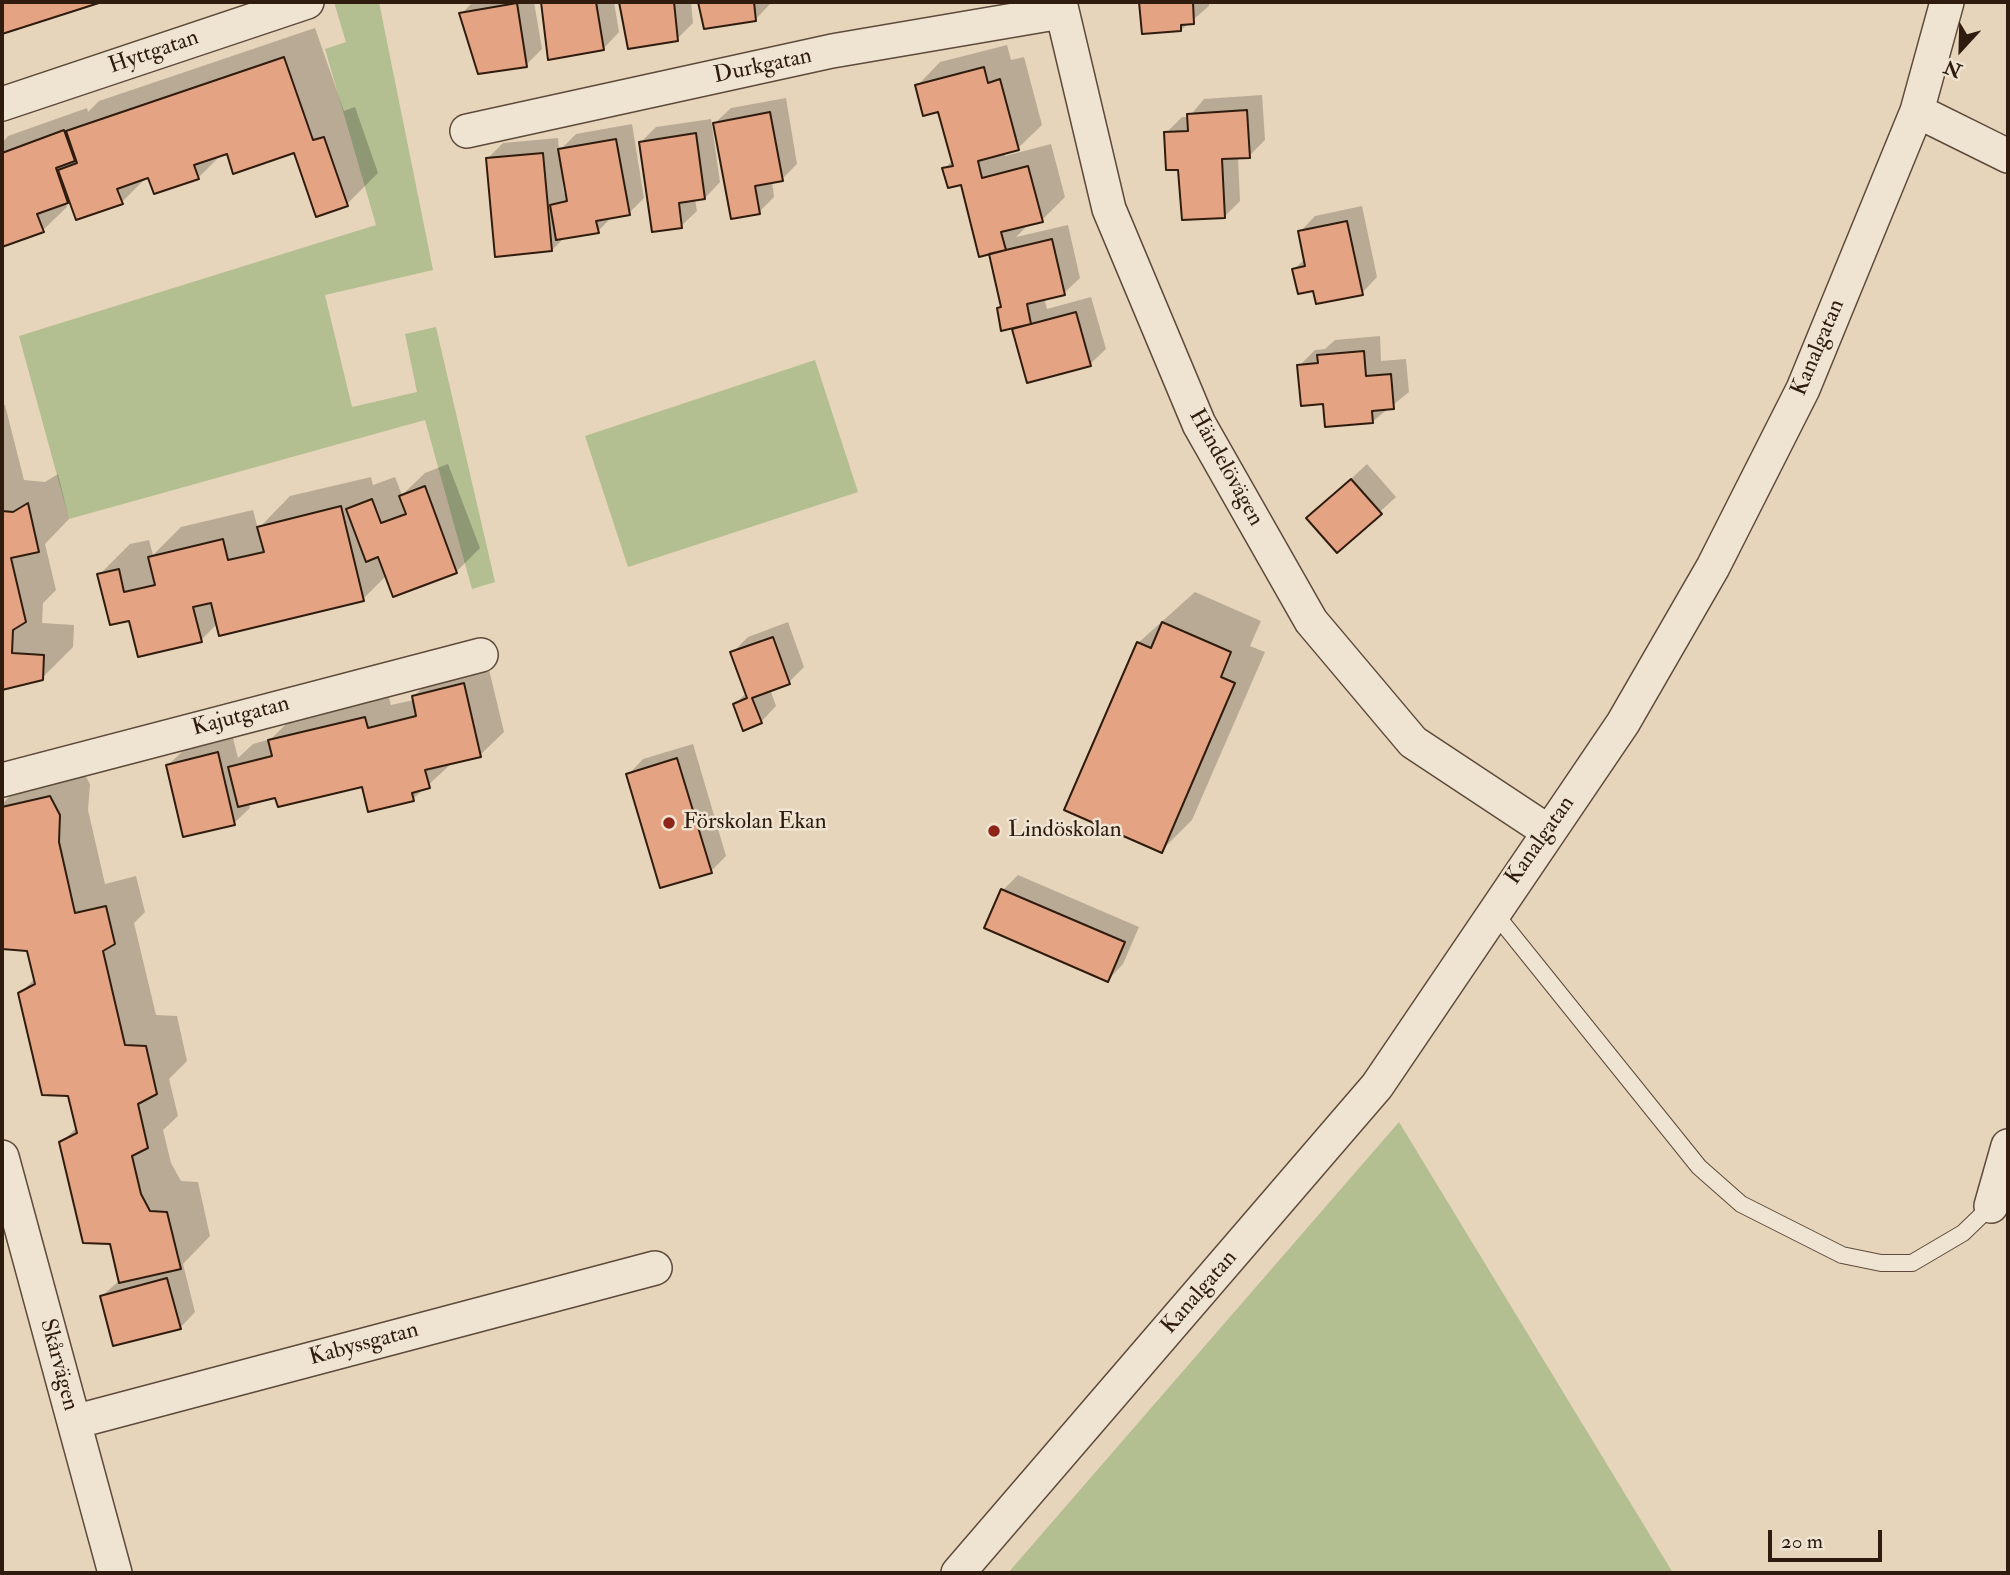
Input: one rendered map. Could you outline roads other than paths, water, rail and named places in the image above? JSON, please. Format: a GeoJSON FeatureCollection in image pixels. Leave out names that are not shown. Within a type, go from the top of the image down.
{"type":"FeatureCollection","features":[{"type":"Feature","properties":{"kind":"street","name":"Hyttgatan"},"geometry":{"type":"LineString","coordinates":[[2,104],[307,2]]}},
{"type":"Feature","properties":{"kind":"street","name":"Kanalgatan"},"geometry":{"type":"LineString","coordinates":[[958,1573],[1377,1086],[1493,911],[1623,723],[1713,568],[1803,389],[1917,111],[1947,2]]}},
{"type":"Feature","properties":{"kind":"street","name":"Durkgatan"},"geometry":{"type":"LineString","coordinates":[[467,131],[832,51],[1060,7]]}},
{"type":"Feature","properties":{"kind":"street","name":"Händelövägen"},"geometry":{"type":"LineString","coordinates":[[1060,7],[1109,209],[1199,424],[1311,621],[1413,742],[1549,832]]}},
{"type":"Feature","properties":{"kind":"street"},"geometry":{"type":"LineString","coordinates":[[1917,111],[2008,156]]}},
{"type":"Feature","properties":{"kind":"street","name":"Kajutgatan"},"geometry":{"type":"LineString","coordinates":[[2,780],[481,655]]}},
{"type":"Feature","properties":{"kind":"street"},"geometry":{"type":"LineString","coordinates":[[1991,1206],[2008,1146]]}},
{"type":"Feature","properties":{"kind":"street","name":"Skårvägen"},"geometry":{"type":"LineString","coordinates":[[2,1157],[115,1573]]}},
{"type":"Feature","properties":{"kind":"street","name":"Kabyssgatan"},"geometry":{"type":"LineString","coordinates":[[74,1422],[655,1268]]}},
{"type":"Feature","properties":{"kind":"lane"},"geometry":{"type":"LineString","coordinates":[[1493,911],[1699,1167],[1741,1204],[1842,1255],[1881,1264],[1912,1263],[1963,1233],[1991,1206]]}},
{"type":"Feature","properties":{"kind":"place","name":"Förskolan Ekan"},"geometry":{"type":"Point","coordinates":[669,823]}},
{"type":"Feature","properties":{"kind":"place","name":"Lindöskolan"},"geometry":{"type":"Point","coordinates":[994,831]}}]}
